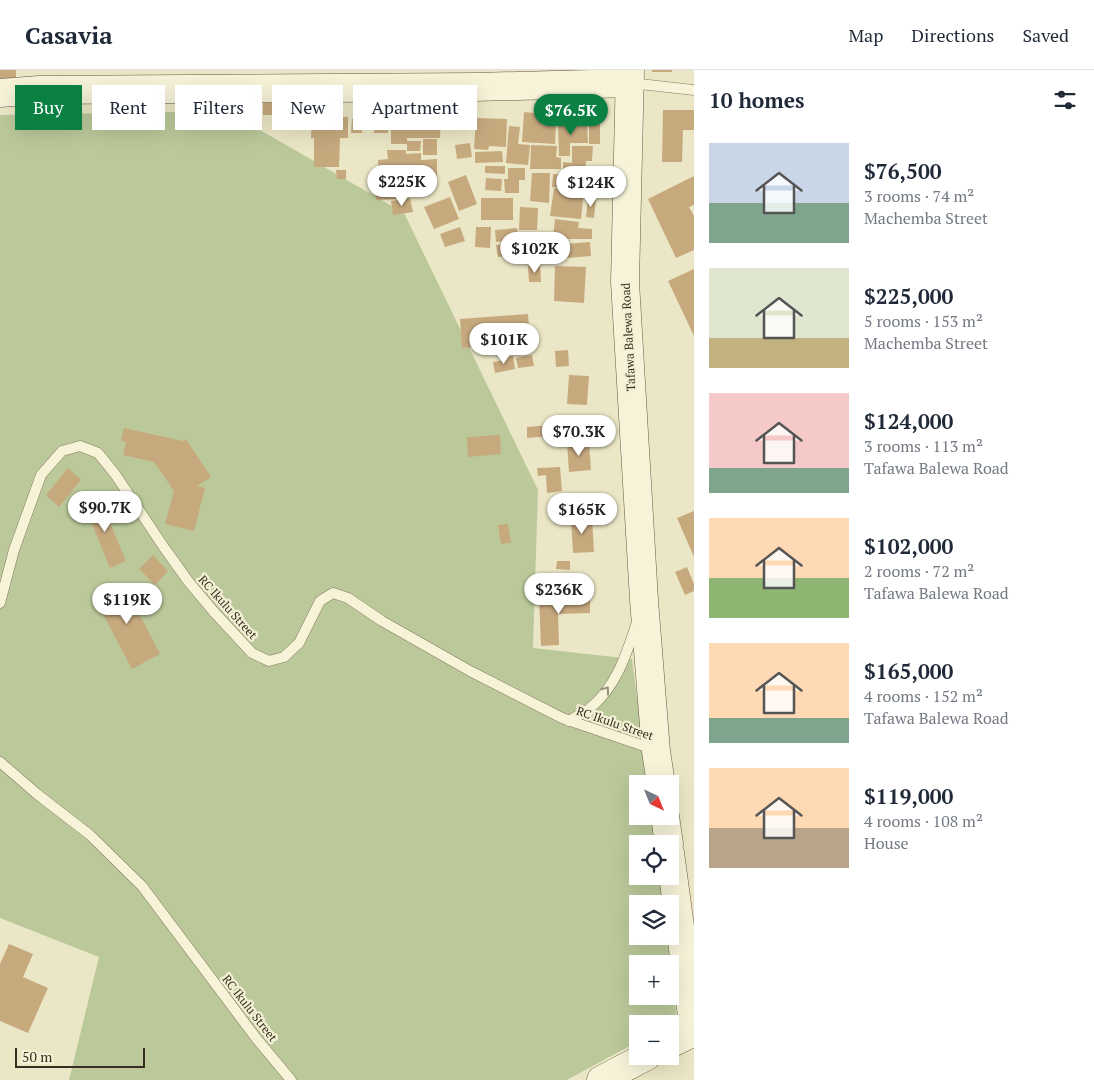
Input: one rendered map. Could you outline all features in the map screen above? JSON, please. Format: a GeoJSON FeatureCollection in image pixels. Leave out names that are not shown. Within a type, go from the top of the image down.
{"type":"FeatureCollection","features":[{"type":"Feature","properties":{"kind":"main road"},"geometry":{"type":"LineString","coordinates":[[24,83],[316,84],[475,87],[630,77]]}},
{"type":"Feature","properties":{"kind":"main road","name":"Tafawa Balewa Road"},"geometry":{"type":"LineString","coordinates":[[630,77],[625,282],[644,600],[660,775]]}},
{"type":"Feature","properties":{"kind":"main road"},"geometry":{"type":"LineString","coordinates":[[674,885],[694,1031],[679,1039]]}},
{"type":"Feature","properties":{"kind":"main road"},"geometry":{"type":"LineString","coordinates":[[602,1080],[630,1065]]}},
{"type":"Feature","properties":{"kind":"lane"},"geometry":{"type":"LineString","coordinates":[[630,77],[694,90]]}},
{"type":"Feature","properties":{"kind":"lane","name":"RC Ikulu Street"},"geometry":{"type":"LineString","coordinates":[[0,602],[14,550],[40,475],[62,451],[80,446],[98,453],[116,474],[188,581],[252,652],[270,661],[284,657],[299,643],[320,601],[333,593],[348,598],[382,621],[470,671],[569,721],[656,751]]}},
{"type":"Feature","properties":{"kind":"lane"},"geometry":{"type":"LineString","coordinates":[[569,721],[589,708],[607,690],[626,656],[644,600]]}},
{"type":"Feature","properties":{"kind":"lane","name":"RC Ikulu Street"},"geometry":{"type":"LineString","coordinates":[[0,762],[37,794],[90,835],[142,886],[256,1038],[291,1080]]}},
{"type":"Feature","properties":{"kind":"green space"},"geometry":{"type":"Polygon","coordinates":[[[165,112],[175,112],[175,130],[260,130],[404,213],[538,490],[533,648],[632,659],[647,775],[629,775],[629,825],[653,825],[654,835],[629,835],[629,885],[660,885],[662,895],[629,895],[629,945],[668,945],[669,955],[629,955],[629,1005],[675,1005],[676,1015],[629,1015],[629,1046],[567,1080],[69,1080],[99,957],[0,918],[0,115],[15,115],[15,130],[82,130],[82,114],[92,113],[92,130],[165,130],[165,112]]]}},
{"type":"Feature","properties":{"kind":"building"},"geometry":{"type":"Polygon","coordinates":[[[0,70],[16,70],[16,78],[0,79],[0,70]]]}},
{"type":"Feature","properties":{"kind":"building"},"geometry":{"type":"Polygon","coordinates":[[[652,70],[672,70],[672,72],[652,72],[652,70]]]}},
{"type":"Feature","properties":{"kind":"building"},"geometry":{"type":"Polygon","coordinates":[[[272,100],[272,115],[263,115],[263,101],[272,100]]]}},
{"type":"Feature","properties":{"kind":"building"},"geometry":{"type":"Polygon","coordinates":[[[534,109],[564,111],[564,122],[556,122],[555,144],[522,142],[524,112],[534,113],[534,109]]]}},
{"type":"Feature","properties":{"kind":"building"},"geometry":{"type":"Polygon","coordinates":[[[589,110],[600,110],[600,144],[589,144],[589,110]]]}},
{"type":"Feature","properties":{"kind":"building"},"geometry":{"type":"Polygon","coordinates":[[[663,110],[694,110],[694,130],[683,130],[682,162],[662,162],[663,110]]]}},
{"type":"Feature","properties":{"kind":"building"},"geometry":{"type":"Polygon","coordinates":[[[343,117],[348,117],[348,138],[340,138],[339,167],[314,167],[314,138],[311,138],[311,130],[343,130],[343,117]]]}},
{"type":"Feature","properties":{"kind":"building"},"geometry":{"type":"Polygon","coordinates":[[[477,118],[507,119],[506,147],[489,146],[488,150],[474,149],[477,118]]]}},
{"type":"Feature","properties":{"kind":"building"},"geometry":{"type":"Polygon","coordinates":[[[353,119],[353,130],[362,130],[362,133],[351,133],[353,119]]]}},
{"type":"Feature","properties":{"kind":"building"},"geometry":{"type":"Polygon","coordinates":[[[587,122],[588,143],[570,143],[570,156],[559,156],[558,123],[587,122]]]}},
{"type":"Feature","properties":{"kind":"building"},"geometry":{"type":"Polygon","coordinates":[[[509,126],[520,127],[518,144],[530,145],[528,165],[506,163],[509,126]]]}},
{"type":"Feature","properties":{"kind":"building"},"geometry":{"type":"Polygon","coordinates":[[[374,130],[388,130],[388,133],[374,133],[374,130]]]}},
{"type":"Feature","properties":{"kind":"building"},"geometry":{"type":"Polygon","coordinates":[[[391,130],[440,130],[440,138],[407,138],[407,141],[421,141],[420,151],[407,151],[407,144],[391,144],[391,130]]]}},
{"type":"Feature","properties":{"kind":"building"},"geometry":{"type":"Polygon","coordinates":[[[423,139],[437,139],[437,155],[423,155],[423,139]]]}},
{"type":"Feature","properties":{"kind":"building"},"geometry":{"type":"Polygon","coordinates":[[[470,143],[472,157],[457,159],[455,145],[470,143]]]}},
{"type":"Feature","properties":{"kind":"building"},"geometry":{"type":"Polygon","coordinates":[[[531,145],[557,146],[556,157],[561,158],[561,169],[530,169],[531,145]]]}},
{"type":"Feature","properties":{"kind":"building"},"geometry":{"type":"Polygon","coordinates":[[[572,146],[593,146],[592,161],[586,161],[585,173],[563,172],[563,162],[572,163],[572,146]]]}},
{"type":"Feature","properties":{"kind":"building"},"geometry":{"type":"Polygon","coordinates":[[[387,150],[406,150],[406,154],[421,153],[421,160],[437,159],[437,178],[379,180],[378,160],[388,159],[387,150]]]}},
{"type":"Feature","properties":{"kind":"building"},"geometry":{"type":"Polygon","coordinates":[[[502,151],[503,162],[475,163],[475,152],[502,151]]]}},
{"type":"Feature","properties":{"kind":"building"},"geometry":{"type":"Polygon","coordinates":[[[485,166],[505,166],[505,174],[485,173],[485,166]]]}},
{"type":"Feature","properties":{"kind":"building"},"geometry":{"type":"Polygon","coordinates":[[[508,168],[525,168],[525,180],[519,180],[519,193],[505,193],[504,179],[508,179],[508,168]]]}},
{"type":"Feature","properties":{"kind":"building"},"geometry":{"type":"Polygon","coordinates":[[[336,170],[346,170],[346,179],[337,179],[336,170]]]}},
{"type":"Feature","properties":{"kind":"building"},"geometry":{"type":"Polygon","coordinates":[[[532,173],[550,173],[549,203],[530,201],[532,173]]]}},
{"type":"Feature","properties":{"kind":"building"},"geometry":{"type":"Polygon","coordinates":[[[553,174],[584,176],[584,189],[552,187],[553,174]]]}},
{"type":"Feature","properties":{"kind":"building"},"geometry":{"type":"Polygon","coordinates":[[[466,175],[477,204],[459,211],[448,182],[466,175]]]}},
{"type":"Feature","properties":{"kind":"building"},"geometry":{"type":"Polygon","coordinates":[[[694,176],[694,205],[689,207],[694,216],[694,250],[676,258],[648,199],[694,176]]]}},
{"type":"Feature","properties":{"kind":"building"},"geometry":{"type":"Polygon","coordinates":[[[486,178],[502,179],[501,191],[485,190],[486,178]]]}},
{"type":"Feature","properties":{"kind":"building"},"geometry":{"type":"Polygon","coordinates":[[[398,181],[399,199],[376,200],[375,182],[398,181]]]}},
{"type":"Feature","properties":{"kind":"building"},"geometry":{"type":"Polygon","coordinates":[[[554,188],[584,191],[581,219],[550,216],[554,188]]]}},
{"type":"Feature","properties":{"kind":"building"},"geometry":{"type":"Polygon","coordinates":[[[450,197],[459,219],[434,229],[424,207],[450,197]]]}},
{"type":"Feature","properties":{"kind":"building"},"geometry":{"type":"Polygon","coordinates":[[[410,198],[413,212],[393,215],[391,201],[410,198]]]}},
{"type":"Feature","properties":{"kind":"building"},"geometry":{"type":"Polygon","coordinates":[[[481,198],[513,198],[513,220],[481,220],[481,198]]]}},
{"type":"Feature","properties":{"kind":"building"},"geometry":{"type":"Polygon","coordinates":[[[588,199],[596,199],[594,218],[586,217],[588,199]]]}},
{"type":"Feature","properties":{"kind":"building"},"geometry":{"type":"Polygon","coordinates":[[[520,207],[538,208],[537,230],[519,230],[520,207]]]}},
{"type":"Feature","properties":{"kind":"building"},"geometry":{"type":"Polygon","coordinates":[[[555,219],[579,222],[578,228],[592,229],[592,239],[553,239],[555,219]]]}},
{"type":"Feature","properties":{"kind":"building"},"geometry":{"type":"Polygon","coordinates":[[[460,227],[465,241],[445,247],[440,234],[460,227]]]}},
{"type":"Feature","properties":{"kind":"building"},"geometry":{"type":"Polygon","coordinates":[[[476,227],[491,227],[490,248],[475,247],[476,227]]]}},
{"type":"Feature","properties":{"kind":"building"},"geometry":{"type":"Polygon","coordinates":[[[517,228],[518,240],[496,242],[495,230],[517,228]]]}},
{"type":"Feature","properties":{"kind":"building"},"geometry":{"type":"Polygon","coordinates":[[[590,242],[591,256],[554,259],[553,245],[590,242]]]}},
{"type":"Feature","properties":{"kind":"building"},"geometry":{"type":"Polygon","coordinates":[[[515,243],[516,255],[498,257],[496,245],[515,243]]]}},
{"type":"Feature","properties":{"kind":"building"},"geometry":{"type":"Polygon","coordinates":[[[540,265],[541,282],[529,282],[528,266],[540,265]]]}},
{"type":"Feature","properties":{"kind":"building"},"geometry":{"type":"Polygon","coordinates":[[[555,266],[586,267],[584,303],[554,301],[555,266]]]}},
{"type":"Feature","properties":{"kind":"building"},"geometry":{"type":"Polygon","coordinates":[[[694,269],[694,336],[668,281],[694,269]]]}},
{"type":"Feature","properties":{"kind":"building"},"geometry":{"type":"Polygon","coordinates":[[[528,314],[530,343],[462,348],[460,319],[528,314]]]}},
{"type":"Feature","properties":{"kind":"building"},"geometry":{"type":"Polygon","coordinates":[[[568,350],[569,366],[556,367],[555,351],[568,350]]]}},
{"type":"Feature","properties":{"kind":"building"},"geometry":{"type":"Polygon","coordinates":[[[532,355],[534,366],[518,368],[516,358],[532,355]]]}},
{"type":"Feature","properties":{"kind":"building"},"geometry":{"type":"Polygon","coordinates":[[[513,356],[515,369],[495,373],[493,362],[506,360],[505,358],[513,356]]]}},
{"type":"Feature","properties":{"kind":"building"},"geometry":{"type":"Polygon","coordinates":[[[569,375],[589,376],[587,405],[567,404],[569,375]]]}},
{"type":"Feature","properties":{"kind":"building"},"geometry":{"type":"Polygon","coordinates":[[[552,425],[552,436],[527,438],[527,427],[552,425]]]}},
{"type":"Feature","properties":{"kind":"building"},"geometry":{"type":"Polygon","coordinates":[[[124,428],[183,441],[186,439],[211,477],[197,486],[205,488],[194,531],[165,524],[174,491],[154,462],[123,455],[126,442],[121,441],[124,428]]]}},
{"type":"Feature","properties":{"kind":"building"},"geometry":{"type":"Polygon","coordinates":[[[500,435],[501,454],[468,457],[467,437],[500,435]]]}},
{"type":"Feature","properties":{"kind":"building"},"geometry":{"type":"Polygon","coordinates":[[[589,442],[591,470],[569,472],[567,443],[589,442]]]}},
{"type":"Feature","properties":{"kind":"building"},"geometry":{"type":"Polygon","coordinates":[[[560,467],[562,491],[547,493],[546,475],[538,476],[537,468],[560,467]]]}},
{"type":"Feature","properties":{"kind":"building"},"geometry":{"type":"Polygon","coordinates":[[[68,468],[81,480],[59,507],[46,495],[68,468]]]}},
{"type":"Feature","properties":{"kind":"building"},"geometry":{"type":"Polygon","coordinates":[[[99,497],[126,561],[110,568],[84,504],[99,497]]]}},
{"type":"Feature","properties":{"kind":"building"},"geometry":{"type":"Polygon","coordinates":[[[694,511],[694,557],[677,518],[694,511]]]}},
{"type":"Feature","properties":{"kind":"building"},"geometry":{"type":"Polygon","coordinates":[[[592,517],[594,552],[573,553],[571,518],[592,517]]]}},
{"type":"Feature","properties":{"kind":"building"},"geometry":{"type":"Polygon","coordinates":[[[508,524],[511,543],[501,544],[498,525],[508,524]]]}},
{"type":"Feature","properties":{"kind":"building"},"geometry":{"type":"Polygon","coordinates":[[[153,555],[168,571],[155,585],[139,569],[153,555]]]}},
{"type":"Feature","properties":{"kind":"building"},"geometry":{"type":"Polygon","coordinates":[[[557,561],[570,561],[570,570],[556,569],[557,561]]]}},
{"type":"Feature","properties":{"kind":"building"},"geometry":{"type":"Polygon","coordinates":[[[687,567],[694,584],[694,591],[685,595],[675,572],[687,567]]]}},
{"type":"Feature","properties":{"kind":"building"},"geometry":{"type":"Polygon","coordinates":[[[123,582],[160,654],[132,669],[94,597],[123,582]]]}},
{"type":"Feature","properties":{"kind":"building"},"geometry":{"type":"Polygon","coordinates":[[[590,595],[590,613],[558,614],[559,645],[541,646],[539,597],[590,595]]]}},
{"type":"Feature","properties":{"kind":"building"},"geometry":{"type":"Polygon","coordinates":[[[9,944],[33,954],[23,977],[48,988],[28,1033],[0,1021],[0,964],[9,944]]]}}]}
